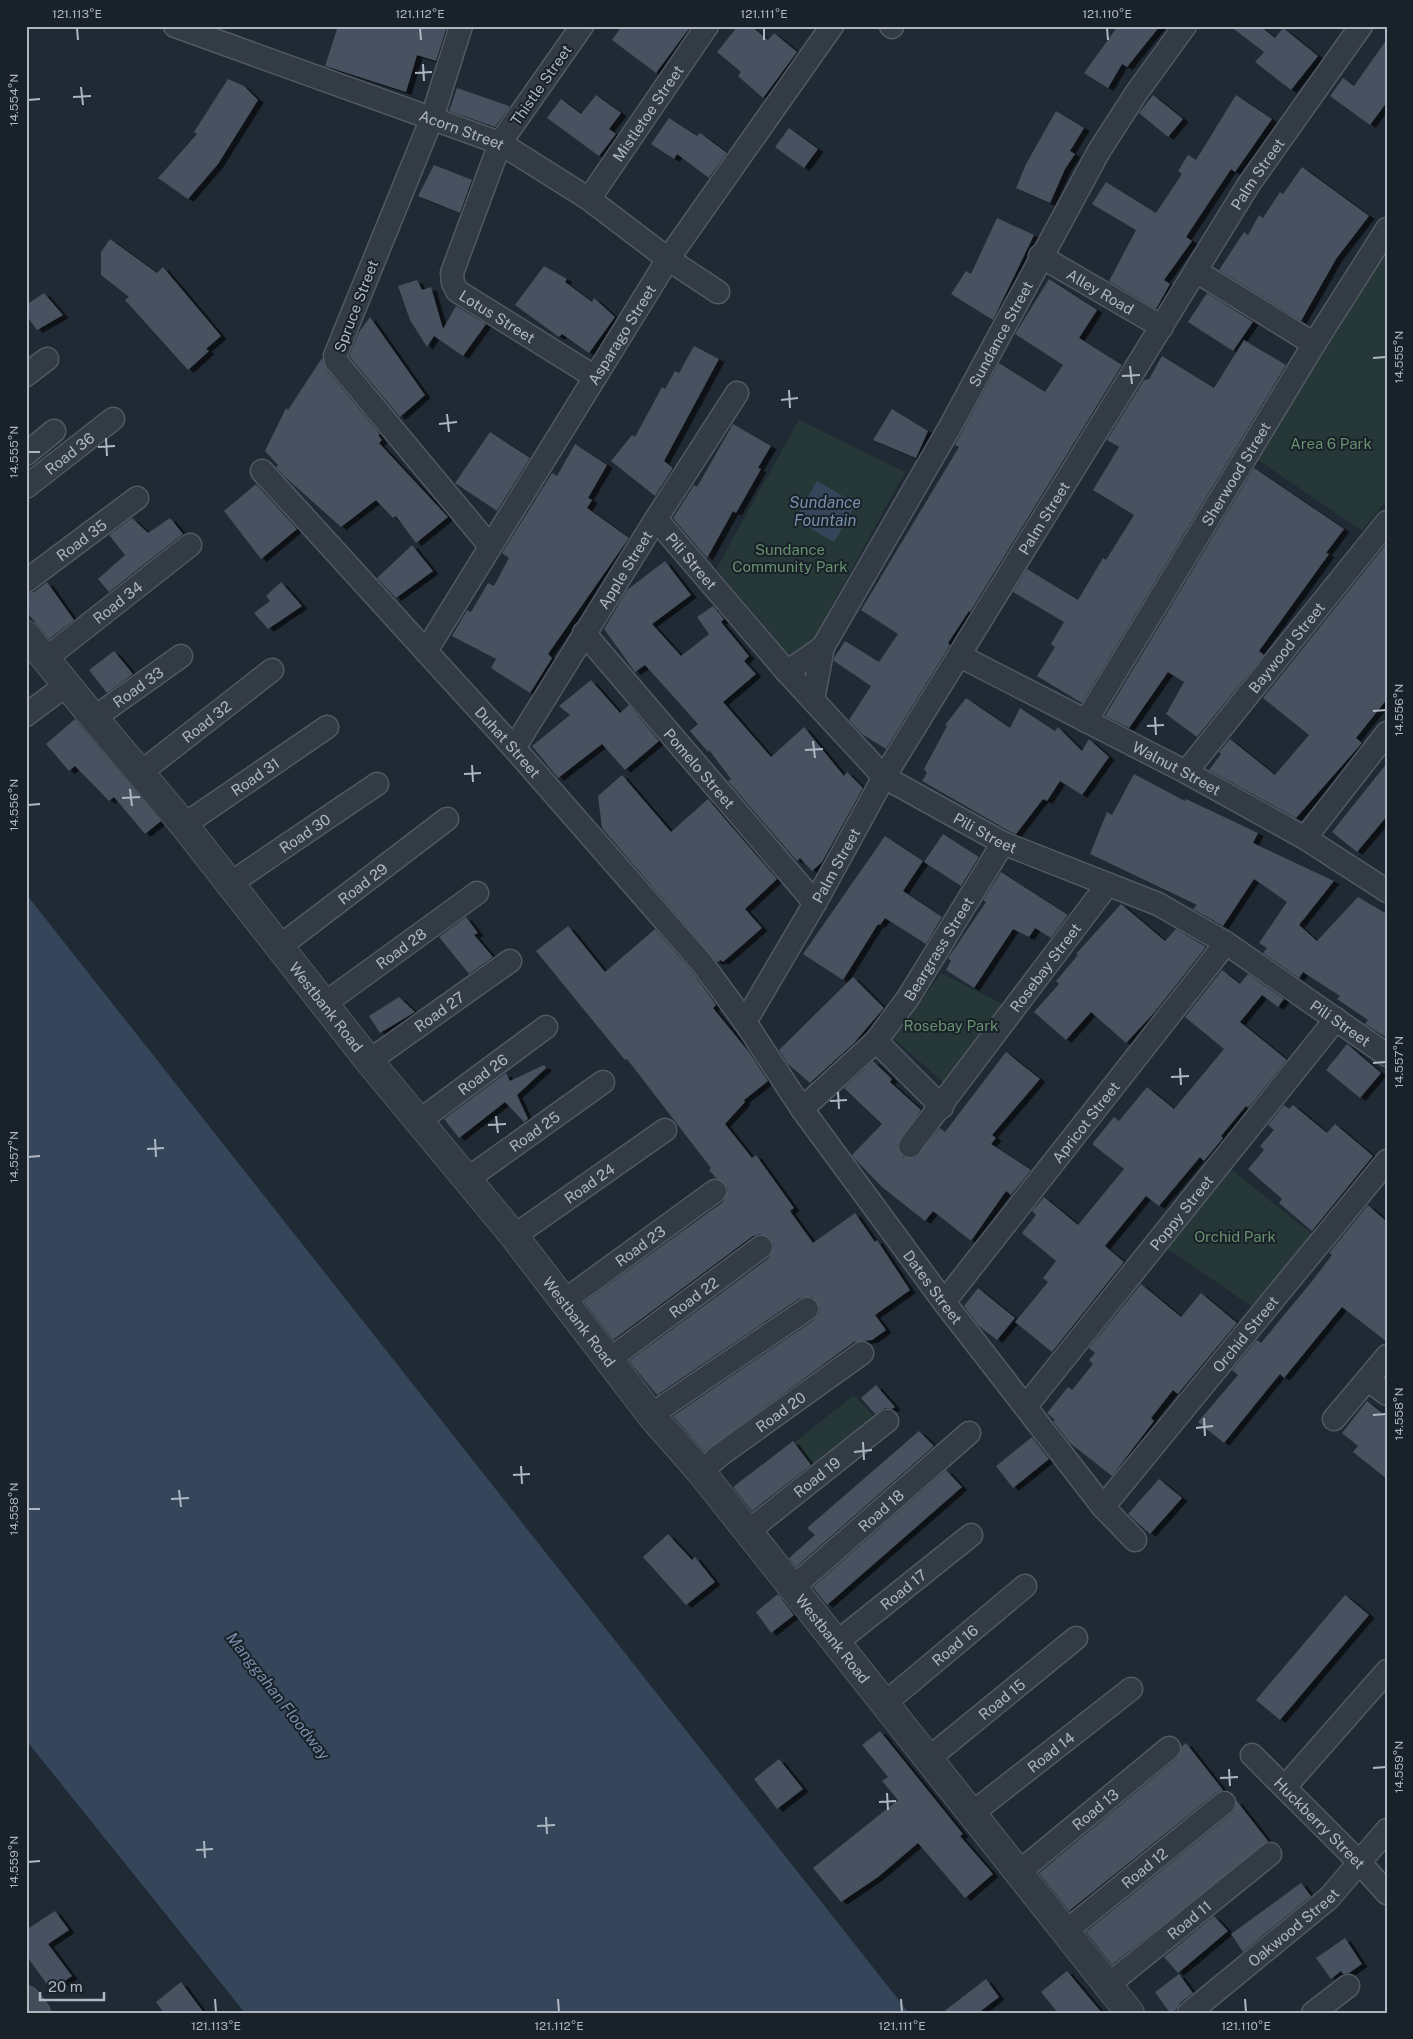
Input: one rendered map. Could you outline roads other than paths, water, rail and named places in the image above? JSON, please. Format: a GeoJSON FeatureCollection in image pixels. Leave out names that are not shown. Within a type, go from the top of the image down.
{"type":"FeatureCollection","features":[{"type":"Feature","properties":{"kind":"street","name":"Acorn Street"},"geometry":{"type":"LineString","coordinates":[[175,26],[500,143],[589,199],[668,259],[718,292]]}},
{"type":"Feature","properties":{"kind":"street","name":"Spruce Street"},"geometry":{"type":"LineString","coordinates":[[461,26],[432,118],[335,356],[336,361],[490,546]]}},
{"type":"Feature","properties":{"kind":"street","name":"Thistle Street"},"geometry":{"type":"LineString","coordinates":[[500,143],[582,26]]}},
{"type":"Feature","properties":{"kind":"street","name":"Mistletoe Street"},"geometry":{"type":"LineString","coordinates":[[589,199],[707,26]]}},
{"type":"Feature","properties":{"kind":"street","name":"Asparago Street"},"geometry":{"type":"LineString","coordinates":[[426,651],[668,259],[832,26]]}},
{"type":"Feature","properties":{"kind":"street","name":"Sundance Street"},"geometry":{"type":"LineString","coordinates":[[823,646],[950,427],[1040,256],[1099,151],[1137,92],[1185,26]]}},
{"type":"Feature","properties":{"kind":"street","name":"Palm Street"},"geometry":{"type":"LineString","coordinates":[[745,1022],[815,903],[884,777],[1249,184],[1361,26]]}},
{"type":"Feature","properties":{"kind":"street","name":"Lotus Street"},"geometry":{"type":"LineString","coordinates":[[500,143],[452,273],[453,284],[457,291],[595,377]]}},
{"type":"Feature","properties":{"kind":"street","name":"Sherwood Street"},"geometry":{"type":"LineString","coordinates":[[1086,721],[1314,344],[1387,229]]}},
{"type":"Feature","properties":{"kind":"street","name":"Alley Road"},"geometry":{"type":"LineString","coordinates":[[1040,256],[1162,326]]}},
{"type":"Feature","properties":{"kind":"street"},"geometry":{"type":"LineString","coordinates":[[1196,271],[1314,344]]}},
{"type":"Feature","properties":{"kind":"street"},"geometry":{"type":"LineString","coordinates":[[26,376],[47,359]]}},
{"type":"Feature","properties":{"kind":"street","name":"Apple Street"},"geometry":{"type":"LineString","coordinates":[[514,748],[584,633],[737,393]]}},
{"type":"Feature","properties":{"kind":"street","name":"Road 36"},"geometry":{"type":"LineString","coordinates":[[26,487],[113,419]]}},
{"type":"Feature","properties":{"kind":"street"},"geometry":{"type":"LineString","coordinates":[[26,454],[54,432]]}},
{"type":"Feature","properties":{"kind":"street","name":"Duhat Street"},"geometry":{"type":"LineString","coordinates":[[262,471],[514,748],[701,962],[745,1022]]}},
{"type":"Feature","properties":{"kind":"street","name":"Road 35"},"geometry":{"type":"LineString","coordinates":[[26,582],[136,498]]}},
{"type":"Feature","properties":{"kind":"street","name":"Pili Street"},"geometry":{"type":"LineString","coordinates":[[656,519],[787,672],[884,777],[1002,843],[1158,904],[1226,942],[1387,1055]]}},
{"type":"Feature","properties":{"kind":"street","name":"Baywood Street"},"geometry":{"type":"LineString","coordinates":[[1186,772],[1387,522]]}},
{"type":"Feature","properties":{"kind":"street","name":"Road 34"},"geometry":{"type":"LineString","coordinates":[[45,659],[190,545]]}},
{"type":"Feature","properties":{"kind":"street","name":"Pomelo Street"},"geometry":{"type":"LineString","coordinates":[[584,633],[815,903]]}},
{"type":"Feature","properties":{"kind":"street","name":"Westbank Road"},"geometry":{"type":"LineString","coordinates":[[26,635],[232,884],[369,1061],[514,1236],[564,1301],[618,1353],[651,1415],[701,1472],[971,1814],[1021,1873],[1065,1932],[1130,2013]]}},
{"type":"Feature","properties":{"kind":"street"},"geometry":{"type":"LineString","coordinates":[[787,672],[823,646]]}},
{"type":"Feature","properties":{"kind":"street"},"geometry":{"type":"LineString","coordinates":[[813,700],[823,646]]}},
{"type":"Feature","properties":{"kind":"street","name":"Road 33"},"geometry":{"type":"LineString","coordinates":[[94,718],[181,656]]}},
{"type":"Feature","properties":{"kind":"street","name":"Walnut Street"},"geometry":{"type":"LineString","coordinates":[[960,656],[1186,772],[1304,838],[1387,891]]}},
{"type":"Feature","properties":{"kind":"street","name":"Road 32"},"geometry":{"type":"LineString","coordinates":[[140,773],[272,670]]}},
{"type":"Feature","properties":{"kind":"street"},"geometry":{"type":"LineString","coordinates":[[26,715],[66,685]]}},
{"type":"Feature","properties":{"kind":"street","name":"Road 31"},"geometry":{"type":"LineString","coordinates":[[184,825],[327,727]]}},
{"type":"Feature","properties":{"kind":"street"},"geometry":{"type":"LineString","coordinates":[[1304,838],[1387,733]]}},
{"type":"Feature","properties":{"kind":"street","name":"Road 30"},"geometry":{"type":"LineString","coordinates":[[232,884],[377,784]]}},
{"type":"Feature","properties":{"kind":"street","name":"Road 29"},"geometry":{"type":"LineString","coordinates":[[279,947],[447,819]]}},
{"type":"Feature","properties":{"kind":"street","name":"Beargrass Street"},"geometry":{"type":"LineString","coordinates":[[802,1108],[876,1041],[908,998],[1002,843]]}},
{"type":"Feature","properties":{"kind":"street","name":"Rosebay Street"},"geometry":{"type":"LineString","coordinates":[[910,1146],[1108,884]]}},
{"type":"Feature","properties":{"kind":"street","name":"Road 28"},"geometry":{"type":"LineString","coordinates":[[324,1004],[477,893]]}},
{"type":"Feature","properties":{"kind":"street","name":"Apricot Street"},"geometry":{"type":"LineString","coordinates":[[944,1302],[1226,942]]}},
{"type":"Feature","properties":{"kind":"street","name":"Road 27"},"geometry":{"type":"LineString","coordinates":[[369,1061],[510,961]]}},
{"type":"Feature","properties":{"kind":"street","name":"Poppy Street"},"geometry":{"type":"LineString","coordinates":[[1026,1406],[1336,1019]]}},
{"type":"Feature","properties":{"kind":"street","name":"Dates Street"},"geometry":{"type":"LineString","coordinates":[[745,1022],[802,1108],[944,1302],[1103,1507],[1135,1540]]}},
{"type":"Feature","properties":{"kind":"street","name":"Road 26"},"geometry":{"type":"LineString","coordinates":[[419,1121],[546,1027]]}},
{"type":"Feature","properties":{"kind":"street"},"geometry":{"type":"LineString","coordinates":[[876,1041],[942,1106]]}},
{"type":"Feature","properties":{"kind":"street","name":"Road 25"},"geometry":{"type":"LineString","coordinates":[[466,1180],[603,1082]]}},
{"type":"Feature","properties":{"kind":"street","name":"Road 24"},"geometry":{"type":"LineString","coordinates":[[514,1236],[665,1130]]}},
{"type":"Feature","properties":{"kind":"street","name":"Orchid Street"},"geometry":{"type":"LineString","coordinates":[[1103,1507],[1387,1161]]}},
{"type":"Feature","properties":{"kind":"street","name":"Road 23"},"geometry":{"type":"LineString","coordinates":[[564,1301],[715,1192]]}},
{"type":"Feature","properties":{"kind":"street","name":"Road 22"},"geometry":{"type":"LineString","coordinates":[[618,1353],[761,1247]]}},
{"type":"Feature","properties":{"kind":"street"},"geometry":{"type":"LineString","coordinates":[[651,1415],[807,1309]]}},
{"type":"Feature","properties":{"kind":"street","name":"Road 20"},"geometry":{"type":"LineString","coordinates":[[701,1472],[720,1455],[862,1354]]}},
{"type":"Feature","properties":{"kind":"street"},"geometry":{"type":"LineString","coordinates":[[1334,1419],[1387,1356]]}},
{"type":"Feature","properties":{"kind":"street"},"geometry":{"type":"LineString","coordinates":[[1368,1380],[1387,1394]]}},
{"type":"Feature","properties":{"kind":"street","name":"Road 19"},"geometry":{"type":"LineString","coordinates":[[747,1532],[887,1421]]}},
{"type":"Feature","properties":{"kind":"street","name":"Road 18"},"geometry":{"type":"LineString","coordinates":[[792,1588],[869,1523],[969,1433]]}},
{"type":"Feature","properties":{"kind":"street","name":"Road 17"},"geometry":{"type":"LineString","coordinates":[[836,1643],[971,1535]]}},
{"type":"Feature","properties":{"kind":"street","name":"Road 16"},"geometry":{"type":"LineString","coordinates":[[884,1704],[1025,1586]]}},
{"type":"Feature","properties":{"kind":"street","name":"Road 15"},"geometry":{"type":"LineString","coordinates":[[928,1759],[1076,1638]]}},
{"type":"Feature","properties":{"kind":"street"},"geometry":{"type":"LineString","coordinates":[[1285,1787],[1382,1686]]}},
{"type":"Feature","properties":{"kind":"street","name":"Road 14"},"geometry":{"type":"LineString","coordinates":[[971,1814],[1131,1690]]}},
{"type":"Feature","properties":{"kind":"street","name":"Road 13"},"geometry":{"type":"LineString","coordinates":[[1021,1873],[1030,1863],[1170,1748]]}},
{"type":"Feature","properties":{"kind":"street","name":"Huckberry Street"},"geometry":{"type":"LineString","coordinates":[[1252,1755],[1359,1862],[1387,1893]]}},
{"type":"Feature","properties":{"kind":"street","name":"Road 12"},"geometry":{"type":"LineString","coordinates":[[1065,1932],[1224,1803]]}},
{"type":"Feature","properties":{"kind":"street","name":"Oakwood Street"},"geometry":{"type":"LineString","coordinates":[[1189,2013],[1329,1898],[1387,1830]]}},
{"type":"Feature","properties":{"kind":"street","name":"Road 11"},"geometry":{"type":"LineString","coordinates":[[1108,1985],[1270,1854]]}},
{"type":"Feature","properties":{"kind":"street"},"geometry":{"type":"LineString","coordinates":[[1313,2013],[1348,1986]]}},
{"type":"Feature","properties":{"kind":"water","name":"Sundance Fountain"},"geometry":{"type":"Polygon","coordinates":[[[817,481],[856,504],[834,542],[795,519],[817,481]]]}},
{"type":"Feature","properties":{"kind":"water","name":"Manggahan Floodway"},"geometry":{"type":"Polygon","coordinates":[[[26,894],[909,2013],[245,2013],[26,1740],[26,894]]]}},
{"type":"Feature","properties":{"kind":"park label","name":"Area 6 Park"},"geometry":{"type":"Point","coordinates":[1331,443]}},
{"type":"Feature","properties":{"kind":"park label","name":"Sundance Community Park"},"geometry":{"type":"Point","coordinates":[790,558]}},
{"type":"Feature","properties":{"kind":"park label","name":"Rosebay Park"},"geometry":{"type":"Point","coordinates":[951,1025]}},
{"type":"Feature","properties":{"kind":"park label","name":"Orchid Park"},"geometry":{"type":"Point","coordinates":[1235,1236]}}]}
